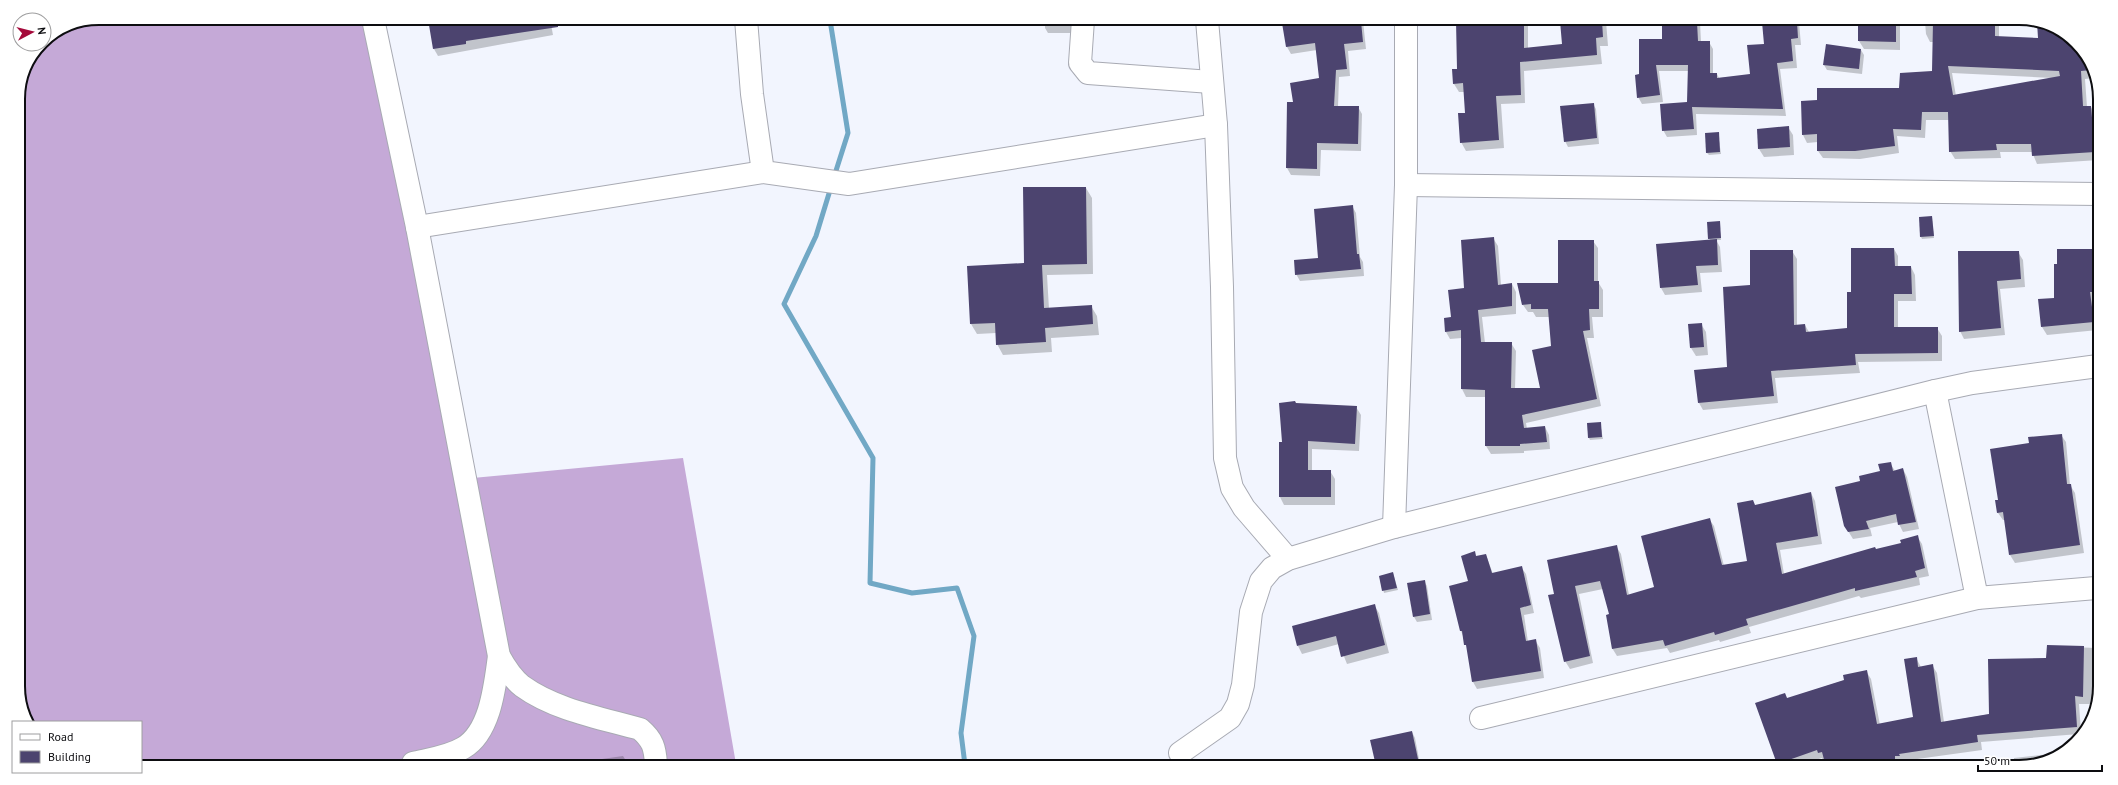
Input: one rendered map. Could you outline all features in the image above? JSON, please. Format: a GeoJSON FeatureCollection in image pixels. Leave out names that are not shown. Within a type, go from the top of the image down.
{"type":"FeatureCollection","features":[{"type":"Feature","properties":{"kind":"street"},"geometry":{"type":"LineString","coordinates":[[374,25],[417,227],[500,656],[507,670],[520,685],[545,701],[640,730],[650,738],[655,752],[656,760]]}},
{"type":"Feature","properties":{"kind":"street"},"geometry":{"type":"LineString","coordinates":[[746,25],[752,94],[771,173]]}},
{"type":"Feature","properties":{"kind":"street"},"geometry":{"type":"LineString","coordinates":[[1083,25],[1080,63],[1083,69],[1088,73],[1211,82]]}},
{"type":"Feature","properties":{"kind":"street"},"geometry":{"type":"LineString","coordinates":[[1207,25],[1211,82],[1216,125],[1222,287],[1225,458],[1232,488],[1244,508],[1288,559]]}},
{"type":"Feature","properties":{"kind":"street"},"geometry":{"type":"LineString","coordinates":[[1394,527],[1406,185],[1406,25]]}},
{"type":"Feature","properties":{"kind":"street"},"geometry":{"type":"LineString","coordinates":[[417,227],[771,173],[849,184],[1216,125]]}},
{"type":"Feature","properties":{"kind":"street"},"geometry":{"type":"LineString","coordinates":[[1406,185],[2093,194]]}},
{"type":"Feature","properties":{"kind":"street"},"geometry":{"type":"LineString","coordinates":[[1180,753],[1230,718],[1238,704],[1243,685],[1251,612],[1261,581],[1272,568],[1288,559],[1394,527],[1935,391],[1972,383],[2093,367]]}},
{"type":"Feature","properties":{"kind":"street"},"geometry":{"type":"LineString","coordinates":[[1935,391],[1977,598]]}},
{"type":"Feature","properties":{"kind":"street"},"geometry":{"type":"LineString","coordinates":[[1481,718],[1977,598],[2093,588]]}},
{"type":"Feature","properties":{"kind":"street"},"geometry":{"type":"LineString","coordinates":[[428,760],[446,756],[465,748],[479,732],[491,707],[500,656]]}},
{"type":"Feature","properties":{"kind":"shaded area"},"geometry":{"type":"Polygon","coordinates":[[[98,25],[382,25],[462,479],[683,458],[735,760],[142,760],[142,721],[34,721],[26,701],[25,691],[25,98],[26,84],[31,70],[42,52],[52,52],[52,42],[75,29],[84,26],[98,25]]]}},
{"type":"Feature","properties":{"kind":"building"},"geometry":{"type":"Polygon","coordinates":[[[429,25],[558,25],[558,27],[466,41],[466,44],[433,49],[429,25]]]}},
{"type":"Feature","properties":{"kind":"building"},"geometry":{"type":"Polygon","coordinates":[[[1282,25],[1361,25],[1363,42],[1344,44],[1347,69],[1336,70],[1334,106],[1359,106],[1358,144],[1317,143],[1317,169],[1286,168],[1287,102],[1293,102],[1290,83],[1319,78],[1315,43],[1286,47],[1282,25]]]}},
{"type":"Feature","properties":{"kind":"building"},"geometry":{"type":"Polygon","coordinates":[[[1456,25],[1524,25],[1524,48],[1562,44],[1560,25],[1602,25],[1603,37],[1596,38],[1597,55],[1520,62],[1521,95],[1496,96],[1499,140],[1460,143],[1458,113],[1465,113],[1463,83],[1453,84],[1452,69],[1457,69],[1456,25]]]}},
{"type":"Feature","properties":{"kind":"building"},"geometry":{"type":"Polygon","coordinates":[[[1662,25],[1697,25],[1698,41],[1710,41],[1710,73],[1717,73],[1717,78],[1750,74],[1747,45],[1764,44],[1762,25],[1797,25],[1798,38],[1791,39],[1793,61],[1777,63],[1783,109],[1692,107],[1694,129],[1662,131],[1660,104],[1687,102],[1688,65],[1656,65],[1660,95],[1637,98],[1635,75],[1639,74],[1639,39],[1662,39],[1662,25]]]}},
{"type":"Feature","properties":{"kind":"building"},"geometry":{"type":"Polygon","coordinates":[[[1858,25],[1896,25],[1896,42],[1858,41],[1858,25]]]}},
{"type":"Feature","properties":{"kind":"building"},"geometry":{"type":"Polygon","coordinates":[[[1933,25],[1995,25],[1995,36],[2038,38],[2037,28],[2043,29],[2060,37],[2068,43],[2078,54],[2087,70],[2081,71],[2083,106],[2091,106],[2093,152],[2032,156],[2031,144],[1996,144],[1997,150],[1949,152],[1948,112],[1922,112],[1921,130],[1893,129],[1895,146],[1855,151],[1817,151],[1817,134],[1802,135],[1801,101],[1817,100],[1817,88],[1899,88],[1900,73],[1932,71],[1933,25]],[[1948,66],[1953,95],[2060,76],[2059,71],[1948,66]]]}},
{"type":"Feature","properties":{"kind":"building"},"geometry":{"type":"Polygon","coordinates":[[[1826,44],[1861,49],[1859,69],[1823,65],[1826,44]]]}},
{"type":"Feature","properties":{"kind":"building"},"geometry":{"type":"Polygon","coordinates":[[[1594,103],[1597,138],[1564,142],[1560,106],[1594,103]]]}},
{"type":"Feature","properties":{"kind":"building"},"geometry":{"type":"Polygon","coordinates":[[[1789,126],[1790,147],[1758,149],[1757,129],[1789,126]]]}},
{"type":"Feature","properties":{"kind":"building"},"geometry":{"type":"Polygon","coordinates":[[[1719,132],[1720,152],[1706,153],[1705,133],[1719,132]]]}},
{"type":"Feature","properties":{"kind":"building"},"geometry":{"type":"Polygon","coordinates":[[[1023,187],[1086,187],[1087,264],[1042,265],[1044,308],[1092,305],[1093,324],[1045,328],[1046,342],[996,345],[995,323],[970,324],[967,266],[1024,263],[1023,187]]]}},
{"type":"Feature","properties":{"kind":"building"},"geometry":{"type":"Polygon","coordinates":[[[1353,205],[1357,254],[1359,254],[1361,269],[1295,275],[1294,260],[1318,258],[1314,209],[1353,205]]]}},
{"type":"Feature","properties":{"kind":"building"},"geometry":{"type":"Polygon","coordinates":[[[1932,216],[1934,236],[1920,237],[1919,217],[1932,216]]]}},
{"type":"Feature","properties":{"kind":"building"},"geometry":{"type":"Polygon","coordinates":[[[1720,221],[1721,238],[1708,239],[1707,222],[1720,221]]]}},
{"type":"Feature","properties":{"kind":"building"},"geometry":{"type":"Polygon","coordinates":[[[1494,237],[1498,285],[1512,283],[1512,306],[1478,310],[1481,342],[1512,342],[1511,388],[1540,388],[1532,350],[1551,346],[1548,309],[1531,309],[1531,304],[1522,305],[1517,283],[1558,283],[1558,240],[1594,240],[1594,281],[1599,281],[1599,309],[1589,309],[1590,330],[1583,331],[1597,399],[1522,415],[1524,428],[1545,426],[1547,442],[1520,444],[1520,446],[1485,446],[1485,390],[1461,389],[1461,330],[1445,332],[1444,318],[1451,317],[1448,290],[1464,288],[1461,240],[1494,237]]]}},
{"type":"Feature","properties":{"kind":"building"},"geometry":{"type":"Polygon","coordinates":[[[1717,239],[1718,265],[1696,266],[1698,285],[1660,288],[1656,244],[1717,239]]]}},
{"type":"Feature","properties":{"kind":"building"},"geometry":{"type":"Polygon","coordinates":[[[1851,248],[1894,248],[1895,266],[1911,266],[1912,294],[1894,294],[1894,327],[1938,327],[1938,353],[1855,354],[1856,365],[1771,371],[1774,396],[1698,403],[1694,370],[1727,367],[1723,287],[1750,285],[1750,250],[1793,250],[1794,325],[1805,324],[1806,332],[1847,328],[1847,292],[1851,292],[1851,248]]]}},
{"type":"Feature","properties":{"kind":"building"},"geometry":{"type":"Polygon","coordinates":[[[2057,249],[2093,249],[2093,292],[2090,292],[2093,322],[2041,327],[2038,299],[2054,298],[2054,264],[2057,264],[2057,249]]]}},
{"type":"Feature","properties":{"kind":"building"},"geometry":{"type":"Polygon","coordinates":[[[1958,251],[2019,251],[2021,279],[1997,281],[2001,328],[1959,332],[1958,251]]]}},
{"type":"Feature","properties":{"kind":"building"},"geometry":{"type":"Polygon","coordinates":[[[1702,323],[1704,347],[1690,348],[1688,324],[1702,323]]]}},
{"type":"Feature","properties":{"kind":"building"},"geometry":{"type":"Polygon","coordinates":[[[1295,401],[1296,403],[1357,406],[1355,444],[1308,441],[1308,470],[1331,470],[1331,497],[1279,497],[1279,442],[1282,442],[1279,403],[1295,401]]]}},
{"type":"Feature","properties":{"kind":"building"},"geometry":{"type":"Polygon","coordinates":[[[1601,422],[1602,437],[1588,438],[1587,423],[1601,422]]]}},
{"type":"Feature","properties":{"kind":"building"},"geometry":{"type":"Polygon","coordinates":[[[2062,434],[2067,484],[2071,484],[2080,545],[2009,555],[2003,512],[1997,513],[1995,500],[1998,500],[1990,449],[2029,443],[2028,437],[2062,434]]]}},
{"type":"Feature","properties":{"kind":"building"},"geometry":{"type":"Polygon","coordinates":[[[1891,462],[1893,471],[1903,468],[1916,522],[1898,525],[1896,514],[1866,521],[1869,529],[1848,532],[1844,526],[1835,487],[1860,481],[1859,476],[1880,471],[1878,464],[1891,462]]]}},
{"type":"Feature","properties":{"kind":"building"},"geometry":{"type":"Polygon","coordinates":[[[1811,492],[1818,536],[1776,543],[1782,574],[1875,547],[1876,549],[1901,543],[1900,540],[1918,535],[1925,568],[1915,571],[1917,577],[1855,591],[1855,588],[1746,619],[1748,625],[1715,635],[1714,632],[1665,646],[1663,640],[1612,649],[1606,615],[1609,614],[1600,581],[1575,586],[1590,656],[1564,662],[1548,595],[1554,594],[1547,560],[1617,545],[1627,595],[1654,587],[1641,536],[1710,518],[1722,565],[1747,561],[1737,503],[1753,500],[1755,505],[1811,492]]]}},
{"type":"Feature","properties":{"kind":"building"},"geometry":{"type":"Polygon","coordinates":[[[1475,551],[1476,556],[1486,554],[1492,573],[1522,566],[1531,605],[1520,608],[1526,641],[1536,639],[1541,671],[1472,682],[1466,645],[1464,645],[1462,631],[1460,631],[1449,586],[1468,581],[1461,556],[1475,551]]]}},
{"type":"Feature","properties":{"kind":"building"},"geometry":{"type":"Polygon","coordinates":[[[1393,572],[1397,588],[1382,591],[1379,576],[1393,572]]]}},
{"type":"Feature","properties":{"kind":"building"},"geometry":{"type":"Polygon","coordinates":[[[1425,580],[1430,614],[1413,617],[1407,583],[1425,580]]]}},
{"type":"Feature","properties":{"kind":"building"},"geometry":{"type":"Polygon","coordinates":[[[1375,604],[1385,645],[1341,657],[1336,636],[1297,646],[1292,626],[1375,604]]]}},
{"type":"Feature","properties":{"kind":"building"},"geometry":{"type":"Polygon","coordinates":[[[2047,645],[2084,646],[2083,697],[2075,696],[2077,727],[1977,735],[1978,742],[1899,754],[1900,756],[1895,756],[1895,760],[1824,760],[1822,752],[1818,753],[1817,750],[1788,760],[1776,760],[1755,703],[1785,693],[1787,698],[1844,680],[1843,675],[1867,670],[1877,724],[1913,717],[1904,659],[1917,657],[1918,667],[1933,664],[1941,722],[1989,714],[1988,659],[2046,658],[2047,645]]]}},
{"type":"Feature","properties":{"kind":"building"},"geometry":{"type":"Polygon","coordinates":[[[1412,731],[1418,759],[1375,760],[1370,740],[1412,731]]]}},
{"type":"Feature","properties":{"kind":"waterway"},"geometry":{"type":"LineString","coordinates":[[831,25],[848,133],[834,177]]}},
{"type":"Feature","properties":{"kind":"waterway"},"geometry":{"type":"LineString","coordinates":[[831,187],[816,236],[784,304],[873,458],[870,583],[912,593],[957,588],[974,636],[961,733],[964,760]]}}]}
